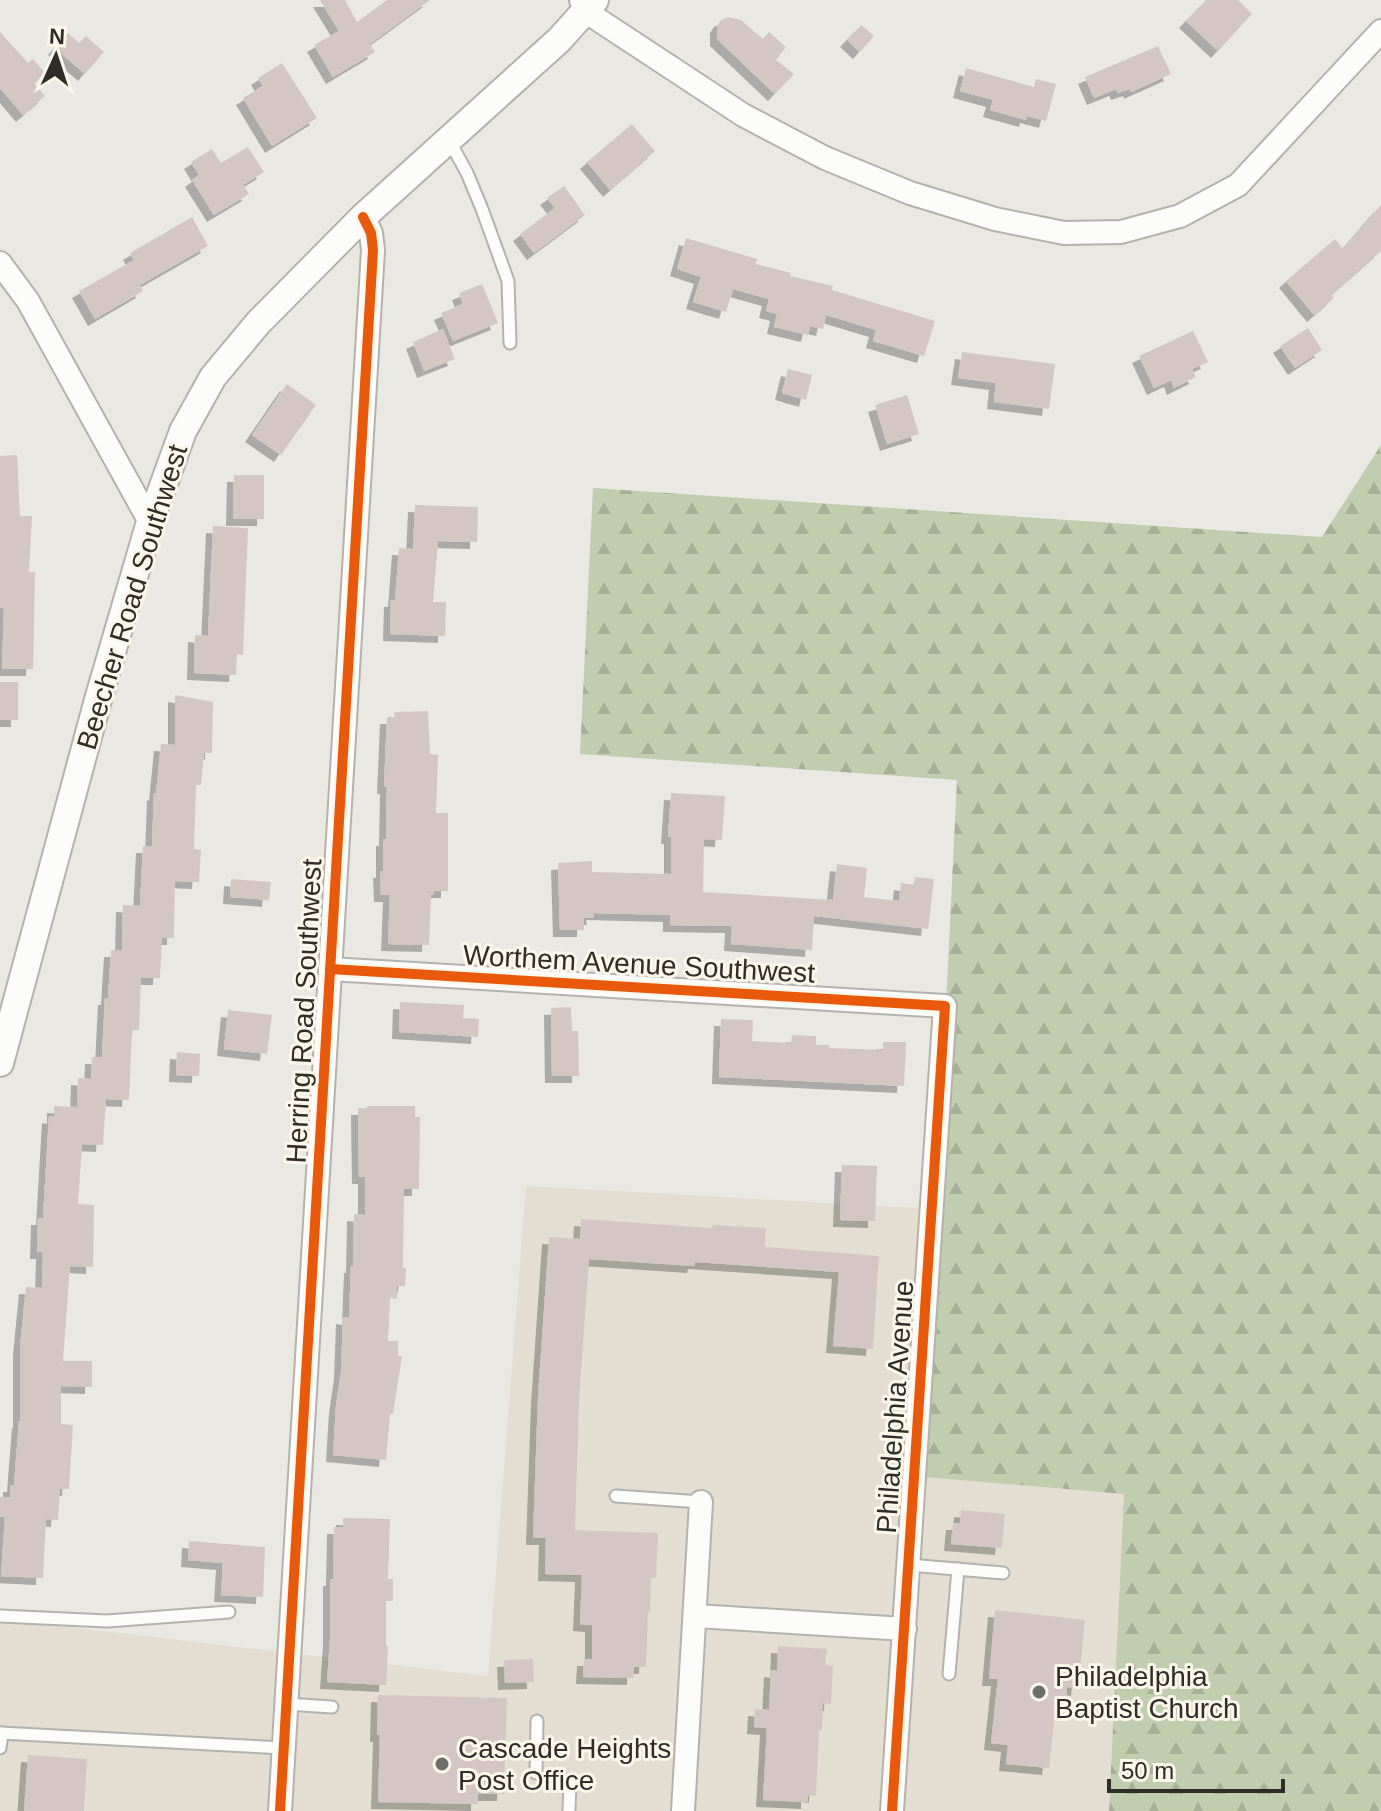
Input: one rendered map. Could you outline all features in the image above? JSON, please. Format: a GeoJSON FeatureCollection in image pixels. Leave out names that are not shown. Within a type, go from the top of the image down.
{"type":"FeatureCollection","features":[{"type":"Feature","properties":{"kind":"street"},"geometry":{"type":"LineString","coordinates":[[587,4],[743,115],[825,158],[910,193],[995,219],[1064,233],[1121,232],[1180,216],[1238,185],[1381,31]]}},
{"type":"Feature","properties":{"kind":"street","name":"Beecher Road Southwest"},"geometry":{"type":"LineString","coordinates":[[0,1063],[98,700],[150,522],[183,431],[213,377],[258,323],[363,217],[559,40],[587,4]]}},
{"type":"Feature","properties":{"kind":"street","name":"Herring Road Southwest"},"geometry":{"type":"LineString","coordinates":[[280,1811],[373,250],[371,233],[363,217]]}},
{"type":"Feature","properties":{"kind":"street"},"geometry":{"type":"LineString","coordinates":[[0,263],[28,301],[150,522]]}},
{"type":"Feature","properties":{"kind":"street","name":"Worthem Avenue Southwest"},"geometry":{"type":"LineString","coordinates":[[330,969],[945,1006]]}},
{"type":"Feature","properties":{"kind":"street","name":"Philadelphia Avenue"},"geometry":{"type":"LineString","coordinates":[[892,1811],[945,1006]]}},
{"type":"Feature","properties":{"kind":"street"},"geometry":{"type":"LineString","coordinates":[[683,1811],[701,1502]]}},
{"type":"Feature","properties":{"kind":"street"},"geometry":{"type":"LineString","coordinates":[[696,1616],[905,1629]]}},
{"type":"Feature","properties":{"kind":"lane"},"geometry":{"type":"LineString","coordinates":[[449,139],[482,209],[508,281],[510,343]]}},
{"type":"Feature","properties":{"kind":"lane"},"geometry":{"type":"LineString","coordinates":[[616,1496],[701,1502]]}},
{"type":"Feature","properties":{"kind":"lane"},"geometry":{"type":"LineString","coordinates":[[909,1565],[1003,1573]]}},
{"type":"Feature","properties":{"kind":"lane"},"geometry":{"type":"LineString","coordinates":[[949,1674],[958,1569]]}},
{"type":"Feature","properties":{"kind":"lane"},"geometry":{"type":"LineString","coordinates":[[0,1616],[107,1621],[229,1612]]}},
{"type":"Feature","properties":{"kind":"lane"},"geometry":{"type":"LineString","coordinates":[[287,1704],[332,1707]]}},
{"type":"Feature","properties":{"kind":"lane"},"geometry":{"type":"LineString","coordinates":[[536,1773],[537,1721]]}},
{"type":"Feature","properties":{"kind":"lane"},"geometry":{"type":"LineString","coordinates":[[0,1748],[1,1733],[284,1748]]}},
{"type":"Feature","properties":{"kind":"lane"},"geometry":{"type":"LineString","coordinates":[[569,1811],[570,1780]]}},
{"type":"Feature","properties":{"kind":"shaded area"},"geometry":{"type":"Polygon","coordinates":[[[526,1186],[936,1209],[923,1477],[1124,1494],[1109,1811],[0,1811],[0,1619],[488,1676],[526,1186]]]}},
{"type":"Feature","properties":{"kind":"green space"},"geometry":{"type":"Polygon","coordinates":[[[1381,445],[1381,1811],[1109,1811],[1124,1494],[923,1477],[957,780],[580,754],[593,488],[1322,537],[1381,445]]]}},
{"type":"Feature","properties":{"kind":"building"},"geometry":{"type":"Polygon","coordinates":[[[320,0],[345,0],[357,22],[387,0],[430,0],[370,44],[375,52],[333,77],[314,45],[339,31],[320,0]]]}},
{"type":"Feature","properties":{"kind":"building"},"geometry":{"type":"Polygon","coordinates":[[[1206,0],[1238,0],[1252,14],[1218,51],[1186,21],[1206,0]]]}},
{"type":"Feature","properties":{"kind":"building"},"geometry":{"type":"Polygon","coordinates":[[[728,17],[741,20],[763,39],[769,32],[786,47],[776,60],[794,74],[775,94],[717,39],[717,26],[728,17]]]}},
{"type":"Feature","properties":{"kind":"building"},"geometry":{"type":"Polygon","coordinates":[[[861,25],[874,36],[860,52],[847,40],[861,25]]]}},
{"type":"Feature","properties":{"kind":"building"},"geometry":{"type":"Polygon","coordinates":[[[0,32],[28,63],[33,59],[45,73],[34,83],[45,96],[23,115],[0,88],[0,32]]]}},
{"type":"Feature","properties":{"kind":"building"},"geometry":{"type":"Polygon","coordinates":[[[68,33],[79,43],[86,36],[104,52],[85,74],[55,48],[68,33]]]}},
{"type":"Feature","properties":{"kind":"building"},"geometry":{"type":"Polygon","coordinates":[[[1158,46],[1171,74],[1131,92],[1130,89],[1118,93],[1116,89],[1094,98],[1085,77],[1158,46]]]}},
{"type":"Feature","properties":{"kind":"building"},"geometry":{"type":"Polygon","coordinates":[[[282,63],[317,118],[272,146],[243,98],[263,86],[258,78],[282,63]]]}},
{"type":"Feature","properties":{"kind":"building"},"geometry":{"type":"Polygon","coordinates":[[[966,68],[1034,87],[1036,79],[1056,84],[1046,121],[1027,116],[1026,120],[990,110],[993,100],[960,91],[966,68]]]}},
{"type":"Feature","properties":{"kind":"building"},"geometry":{"type":"Polygon","coordinates":[[[632,124],[655,151],[610,190],[587,162],[632,124]]]}},
{"type":"Feature","properties":{"kind":"building"},"geometry":{"type":"Polygon","coordinates":[[[248,147],[264,172],[243,185],[249,194],[214,215],[192,180],[199,175],[191,162],[212,149],[221,163],[248,147]]]}},
{"type":"Feature","properties":{"kind":"building"},"geometry":{"type":"Polygon","coordinates":[[[564,186],[585,215],[534,253],[520,234],[555,208],[547,198],[564,186]]]}},
{"type":"Feature","properties":{"kind":"building"},"geometry":{"type":"Polygon","coordinates":[[[1381,205],[1381,251],[1331,295],[1334,298],[1314,315],[1286,281],[1335,239],[1343,249],[1381,205]]]}},
{"type":"Feature","properties":{"kind":"building"},"geometry":{"type":"Polygon","coordinates":[[[192,217],[208,246],[140,285],[143,291],[95,319],[79,291],[134,260],[130,253],[192,217]]]}},
{"type":"Feature","properties":{"kind":"building"},"geometry":{"type":"Polygon","coordinates":[[[686,238],[757,259],[756,264],[791,273],[790,276],[833,286],[832,290],[935,321],[924,356],[873,341],[876,330],[826,315],[823,329],[810,326],[808,335],[774,327],[777,314],[766,311],[769,299],[733,289],[726,312],[693,302],[701,277],[677,269],[686,238]]]}},
{"type":"Feature","properties":{"kind":"building"},"geometry":{"type":"Polygon","coordinates":[[[482,284],[498,323],[453,341],[441,313],[463,304],[459,293],[482,284]]]}},
{"type":"Feature","properties":{"kind":"building"},"geometry":{"type":"Polygon","coordinates":[[[1308,328],[1322,350],[1295,368],[1280,346],[1308,328]]]}},
{"type":"Feature","properties":{"kind":"building"},"geometry":{"type":"Polygon","coordinates":[[[443,329],[455,359],[424,371],[413,342],[443,329]]]}},
{"type":"Feature","properties":{"kind":"building"},"geometry":{"type":"Polygon","coordinates":[[[1193,331],[1208,362],[1192,369],[1196,377],[1174,388],[1171,380],[1154,388],[1139,356],[1193,331]]]}},
{"type":"Feature","properties":{"kind":"building"},"geometry":{"type":"Polygon","coordinates":[[[962,352],[1055,364],[1049,409],[994,402],[996,383],[958,378],[962,352]]]}},
{"type":"Feature","properties":{"kind":"building"},"geometry":{"type":"Polygon","coordinates":[[[788,369],[812,375],[806,400],[782,393],[788,369]]]}},
{"type":"Feature","properties":{"kind":"building"},"geometry":{"type":"Polygon","coordinates":[[[287,384],[316,405],[281,455],[252,435],[287,384]]]}},
{"type":"Feature","properties":{"kind":"building"},"geometry":{"type":"Polygon","coordinates":[[[907,395],[919,434],[887,444],[875,405],[907,395]]]}},
{"type":"Feature","properties":{"kind":"building"},"geometry":{"type":"Polygon","coordinates":[[[17,455],[20,516],[32,516],[29,572],[35,572],[33,669],[2,669],[4,608],[0,608],[0,456],[17,455]]]}},
{"type":"Feature","properties":{"kind":"building"},"geometry":{"type":"Polygon","coordinates":[[[234,475],[264,475],[264,519],[233,519],[234,475]]]}},
{"type":"Feature","properties":{"kind":"building"},"geometry":{"type":"Polygon","coordinates":[[[415,505],[478,507],[477,542],[438,541],[433,602],[446,602],[445,636],[390,634],[391,600],[395,600],[399,548],[413,549],[415,505]]]}},
{"type":"Feature","properties":{"kind":"building"},"geometry":{"type":"Polygon","coordinates":[[[213,526],[248,528],[243,655],[237,654],[236,675],[194,673],[195,635],[208,636],[213,526]]]}},
{"type":"Feature","properties":{"kind":"building"},"geometry":{"type":"Polygon","coordinates":[[[0,682],[18,682],[18,720],[0,720],[0,682]]]}},
{"type":"Feature","properties":{"kind":"building"},"geometry":{"type":"Polygon","coordinates":[[[175,695],[213,702],[212,753],[204,753],[201,785],[196,785],[194,849],[201,850],[199,882],[175,881],[174,938],[162,938],[160,978],[141,978],[139,1030],[132,1030],[129,1100],[106,1099],[103,1145],[82,1144],[78,1204],[94,1205],[93,1267],[70,1266],[63,1361],[92,1361],[92,1387],[61,1386],[61,1424],[73,1425],[69,1489],[60,1489],[58,1520],[46,1519],[43,1578],[1,1576],[5,1517],[0,1517],[0,1497],[10,1497],[10,1485],[14,1485],[26,1287],[42,1288],[43,1252],[37,1252],[38,1218],[43,1218],[49,1116],[54,1117],[54,1106],[77,1107],[78,1078],[91,1079],[92,1057],[102,1057],[111,950],[122,950],[123,905],[140,906],[143,846],[152,846],[154,793],[161,744],[175,745],[175,695]]]}},
{"type":"Feature","properties":{"kind":"building"},"geometry":{"type":"Polygon","coordinates":[[[428,711],[430,754],[438,755],[436,813],[448,813],[448,891],[434,891],[431,895],[429,945],[388,944],[390,895],[381,895],[380,871],[383,871],[383,839],[386,839],[387,787],[384,787],[387,717],[395,717],[394,712],[428,711]]]}},
{"type":"Feature","properties":{"kind":"building"},"geometry":{"type":"Polygon","coordinates":[[[671,793],[725,796],[722,840],[704,839],[703,892],[833,900],[837,864],[867,868],[864,897],[899,901],[901,883],[914,885],[915,877],[934,879],[928,929],[814,916],[812,950],[731,944],[732,926],[670,925],[670,915],[593,913],[594,918],[584,918],[584,930],[560,930],[558,863],[592,861],[592,872],[671,874],[671,837],[668,837],[671,793]]]}},
{"type":"Feature","properties":{"kind":"building"},"geometry":{"type":"Polygon","coordinates":[[[231,879],[271,882],[269,900],[230,897],[231,879]]]}},
{"type":"Feature","properties":{"kind":"building"},"geometry":{"type":"Polygon","coordinates":[[[400,1002],[464,1005],[463,1018],[479,1019],[478,1037],[399,1032],[400,1002]]]}},
{"type":"Feature","properties":{"kind":"building"},"geometry":{"type":"Polygon","coordinates":[[[571,1007],[572,1031],[578,1031],[579,1076],[552,1076],[551,1008],[571,1007]]]}},
{"type":"Feature","properties":{"kind":"building"},"geometry":{"type":"Polygon","coordinates":[[[228,1010],[272,1015],[267,1054],[224,1049],[228,1010]]]}},
{"type":"Feature","properties":{"kind":"building"},"geometry":{"type":"Polygon","coordinates":[[[721,1019],[753,1020],[752,1041],[791,1043],[792,1035],[816,1036],[816,1045],[829,1045],[829,1048],[883,1050],[883,1042],[906,1042],[904,1086],[719,1077],[721,1019]]]}},
{"type":"Feature","properties":{"kind":"building"},"geometry":{"type":"Polygon","coordinates":[[[177,1052],[200,1054],[199,1076],[176,1075],[177,1052]]]}},
{"type":"Feature","properties":{"kind":"building"},"geometry":{"type":"Polygon","coordinates":[[[415,1106],[415,1117],[420,1117],[419,1189],[404,1189],[405,1286],[397,1286],[397,1299],[390,1298],[388,1341],[398,1341],[398,1356],[402,1356],[393,1414],[390,1414],[386,1460],[333,1455],[343,1317],[349,1318],[354,1214],[365,1215],[365,1177],[359,1177],[358,1108],[415,1106]]]}},
{"type":"Feature","properties":{"kind":"building"},"geometry":{"type":"Polygon","coordinates":[[[842,1165],[877,1166],[875,1221],[840,1220],[842,1165]]]}},
{"type":"Feature","properties":{"kind":"building"},"geometry":{"type":"Polygon","coordinates":[[[581,1219],[712,1228],[713,1225],[766,1228],[765,1247],[879,1256],[873,1349],[833,1346],[839,1272],[695,1262],[694,1266],[589,1259],[579,1400],[575,1530],[658,1533],[656,1578],[651,1578],[646,1667],[634,1667],[634,1678],[583,1677],[584,1659],[592,1659],[592,1625],[580,1624],[582,1575],[545,1574],[546,1538],[533,1538],[538,1397],[549,1237],[580,1239],[581,1219]]]}},
{"type":"Feature","properties":{"kind":"building"},"geometry":{"type":"Polygon","coordinates":[[[961,1510],[1005,1514],[1002,1548],[951,1544],[953,1523],[960,1523],[961,1510]]]}},
{"type":"Feature","properties":{"kind":"building"},"geometry":{"type":"Polygon","coordinates":[[[343,1518],[390,1519],[388,1579],[393,1579],[393,1601],[386,1601],[386,1685],[327,1682],[334,1527],[343,1527],[343,1518]]]}},
{"type":"Feature","properties":{"kind":"building"},"geometry":{"type":"Polygon","coordinates":[[[189,1541],[265,1547],[263,1597],[221,1595],[223,1563],[188,1560],[189,1541]]]}},
{"type":"Feature","properties":{"kind":"building","name":"Philadelphia Baptist Church"},"geometry":{"type":"Polygon","coordinates":[[[995,1610],[1085,1620],[1078,1689],[1067,1687],[1066,1697],[1057,1696],[1049,1768],[1006,1764],[1008,1745],[991,1743],[998,1679],[989,1679],[995,1610]]]}},
{"type":"Feature","properties":{"kind":"building"},"geometry":{"type":"Polygon","coordinates":[[[778,1646],[827,1649],[825,1665],[833,1666],[831,1704],[823,1703],[822,1730],[819,1730],[816,1796],[808,1795],[808,1802],[763,1800],[767,1728],[754,1727],[755,1709],[769,1710],[771,1670],[777,1671],[778,1646]]]}},
{"type":"Feature","properties":{"kind":"building"},"geometry":{"type":"Polygon","coordinates":[[[533,1659],[534,1682],[505,1683],[504,1660],[533,1659]]]}},
{"type":"Feature","properties":{"kind":"building","name":"Cascade Heights Post Office"},"geometry":{"type":"Polygon","coordinates":[[[378,1695],[507,1698],[504,1794],[478,1794],[478,1804],[378,1802],[378,1695]]]}},
{"type":"Feature","properties":{"kind":"building"},"geometry":{"type":"Polygon","coordinates":[[[28,1755],[87,1759],[84,1811],[24,1811],[28,1755]]]}},
{"type":"Feature","properties":{"kind":"cycle path"},"geometry":{"type":"LineString","coordinates":[[280,1811],[373,250],[371,233],[363,217]]}},
{"type":"Feature","properties":{"kind":"cycle path"},"geometry":{"type":"LineString","coordinates":[[330,969],[945,1006],[892,1811]]}},
{"type":"Feature","properties":{"kind":"place","name":"Philadelphia Baptist Church"},"geometry":{"type":"Point","coordinates":[1039,1692]}},
{"type":"Feature","properties":{"kind":"place","name":"Cascade Heights Post Office"},"geometry":{"type":"Point","coordinates":[442,1764]}}]}
